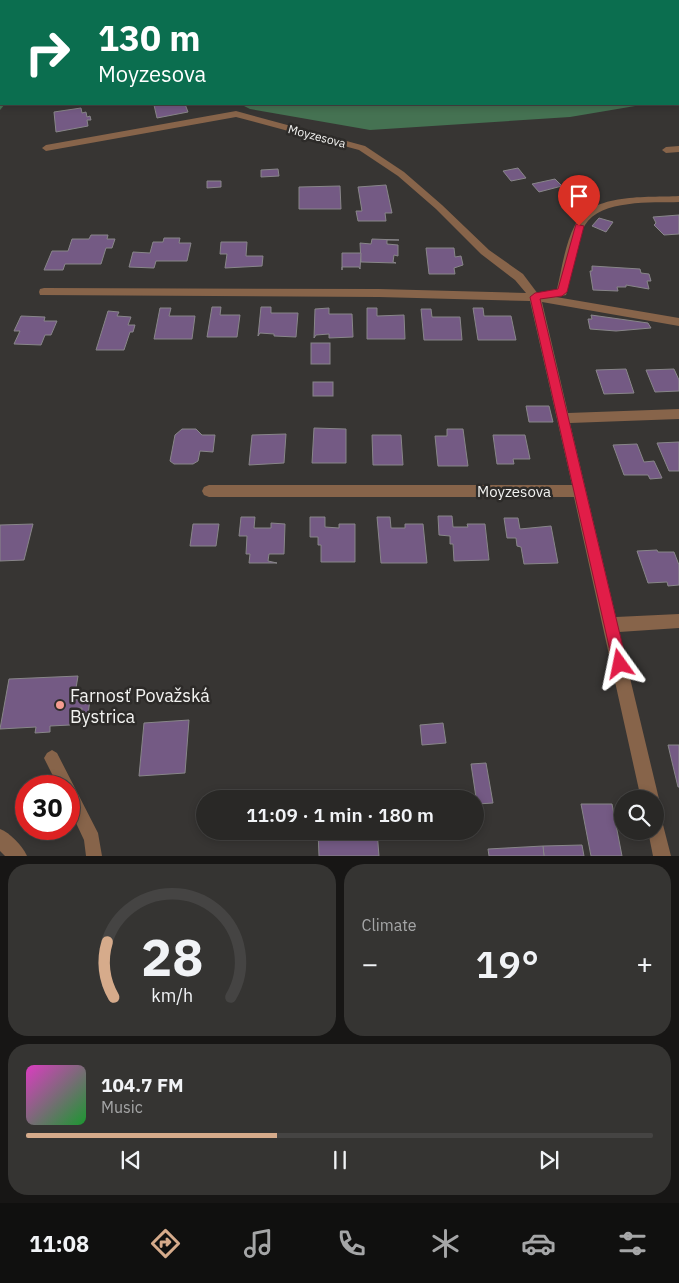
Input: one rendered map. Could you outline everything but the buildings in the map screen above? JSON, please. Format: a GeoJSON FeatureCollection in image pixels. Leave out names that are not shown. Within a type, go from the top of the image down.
{"type":"FeatureCollection","features":[{"type":"Feature","properties":{"kind":"street","name":"Moyzesova"},"geometry":{"type":"LineString","coordinates":[[46,148],[236,114],[362,148],[401,174],[439,207],[485,252],[519,276],[535,297],[579,491],[612,625],[648,790]]}},
{"type":"Feature","properties":{"kind":"street"},"geometry":{"type":"LineString","coordinates":[[666,150],[679,149]]}},
{"type":"Feature","properties":{"kind":"street"},"geometry":{"type":"LineString","coordinates":[[535,297],[562,292],[579,226],[588,213],[607,205],[679,199]]}},
{"type":"Feature","properties":{"kind":"street"},"geometry":{"type":"LineString","coordinates":[[44,292],[380,292],[535,297],[679,322]]}},
{"type":"Feature","properties":{"kind":"street"},"geometry":{"type":"LineString","coordinates":[[562,418],[679,414]]}},
{"type":"Feature","properties":{"kind":"street","name":"Moyzesova"},"geometry":{"type":"LineString","coordinates":[[209,491],[579,491]]}},
{"type":"Feature","properties":{"kind":"street"},"geometry":{"type":"LineString","coordinates":[[612,625],[679,621]]}},
{"type":"Feature","properties":{"kind":"street"},"geometry":{"type":"LineString","coordinates":[[0,838],[18,856]]}},
{"type":"Feature","properties":{"kind":"street"},"geometry":{"type":"LineString","coordinates":[[659,840],[662,856]]}},
{"type":"Feature","properties":{"kind":"lane"},"geometry":{"type":"LineString","coordinates":[[52,758],[60,775]]}},
{"type":"Feature","properties":{"kind":"lane"},"geometry":{"type":"LineString","coordinates":[[80,814],[92,839],[94,856]]}},
{"type":"Feature","properties":{"kind":"green space"},"geometry":{"type":"Polygon","coordinates":[[[242,105],[641,105],[570,117],[370,130],[250,109],[242,105]]]}},
{"type":"Feature","properties":{"kind":"place","name":"Farnosť Považská Bystrica"},"geometry":{"type":"Point","coordinates":[60,705]}},
{"type":"Feature","properties":{"kind":"route"},"geometry":{"type":"LineString","coordinates":[[579,226],[562,292],[535,297],[620,664]]}}]}
